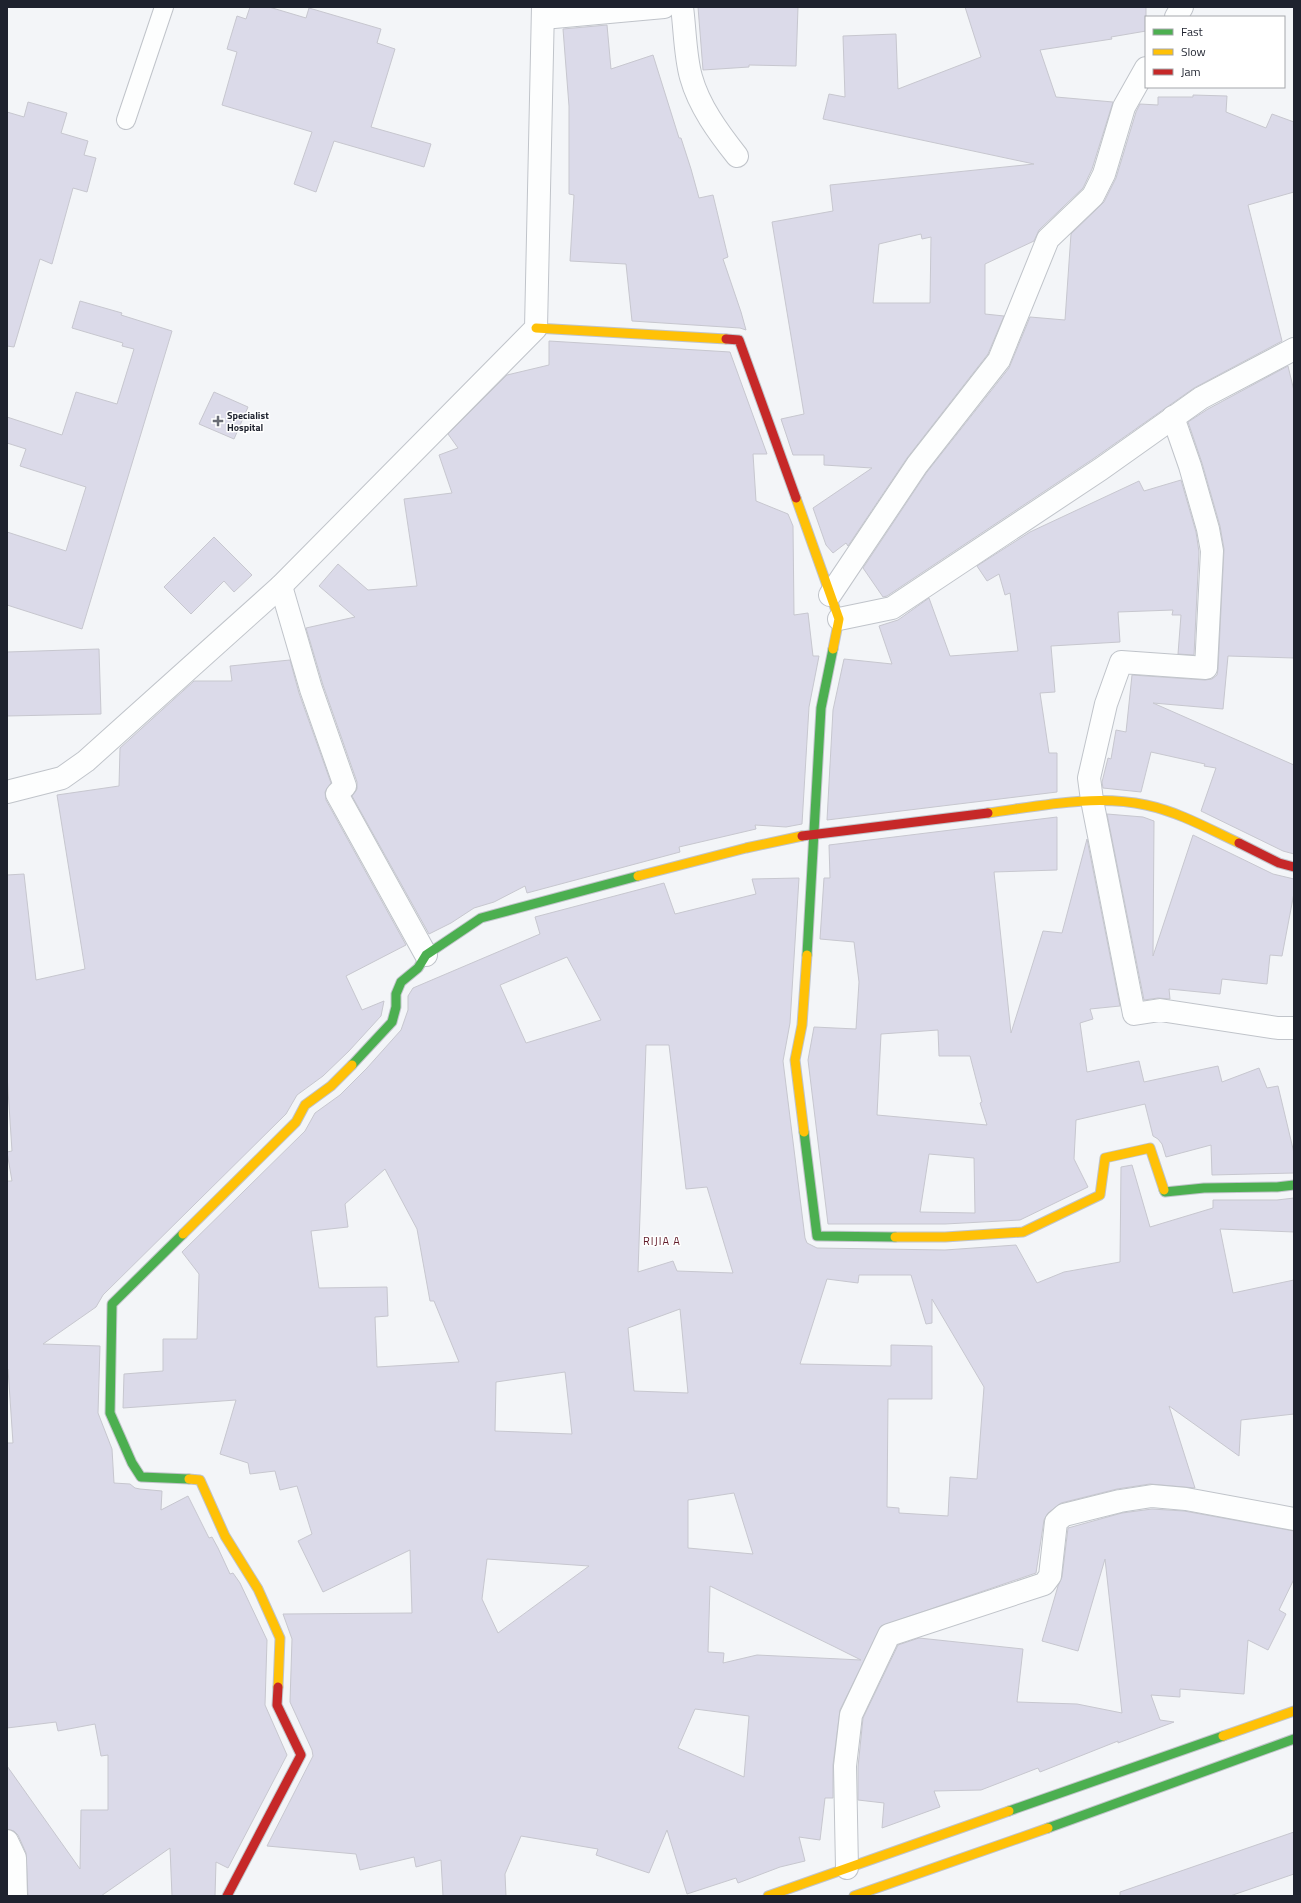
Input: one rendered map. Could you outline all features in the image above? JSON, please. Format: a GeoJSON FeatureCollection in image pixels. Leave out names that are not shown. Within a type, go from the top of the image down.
{"type":"FeatureCollection","features":[{"type":"Feature","properties":{"kind":"street"},"geometry":{"type":"LineString","coordinates":[[7,792],[62,778],[86,761],[281,586],[536,328],[543,13],[664,7]]}},
{"type":"Feature","properties":{"kind":"street"},"geometry":{"type":"LineString","coordinates":[[682,7],[691,76],[702,103],[717,132],[737,156]]}},
{"type":"Feature","properties":{"kind":"street"},"geometry":{"type":"LineString","coordinates":[[1177,16],[1182,7]]}},
{"type":"Feature","properties":{"kind":"street"},"geometry":{"type":"LineString","coordinates":[[830,595],[917,465],[999,360],[1048,239],[1093,196],[1104,174],[1124,107],[1145,70]]}},
{"type":"Feature","properties":{"kind":"street"},"geometry":{"type":"LineString","coordinates":[[536,328],[739,340],[839,620],[821,708],[804,1012],[795,1060],[818,1236],[944,1237],[1023,1232],[1100,1195],[1106,1158],[1150,1148],[1165,1192],[1204,1188],[1277,1187],[1294,1185]]}},
{"type":"Feature","properties":{"kind":"street"},"geometry":{"type":"LineString","coordinates":[[839,620],[892,608],[1101,469],[1201,398],[1294,349]]}},
{"type":"Feature","properties":{"kind":"street"},"geometry":{"type":"LineString","coordinates":[[1173,417],[1190,466],[1208,529],[1212,551],[1206,668],[1121,662],[1106,704],[1089,778],[1134,1014],[1160,1010],[1278,1028],[1294,1028]]}},
{"type":"Feature","properties":{"kind":"street"},"geometry":{"type":"LineString","coordinates":[[281,586],[310,689],[345,786],[337,794],[426,955]]}},
{"type":"Feature","properties":{"kind":"street"},"geometry":{"type":"LineString","coordinates":[[227,1896],[301,1755],[277,1705],[280,1638],[258,1589],[225,1536],[200,1480],[141,1477],[132,1463],[110,1413],[112,1304],[296,1122],[306,1105],[331,1086],[358,1060],[388,1027],[392,1022],[396,1008],[396,994],[402,982],[418,968],[426,955],[481,918],[746,848],[814,834],[1092,800],[1146,805],[1192,820],[1279,863],[1294,867]]}},
{"type":"Feature","properties":{"kind":"street"},"geometry":{"type":"LineString","coordinates":[[846,1868],[845,1766],[851,1720],[889,1635],[1044,1584],[1050,1576],[1056,1522],[1064,1515],[1120,1501],[1152,1496],[1186,1499],[1294,1519]]}},
{"type":"Feature","properties":{"kind":"street"},"geometry":{"type":"LineString","coordinates":[[768,1896],[1294,1711]]}},
{"type":"Feature","properties":{"kind":"street"},"geometry":{"type":"LineString","coordinates":[[854,1896],[1294,1739]]}},
{"type":"Feature","properties":{"kind":"street"},"geometry":{"type":"LineString","coordinates":[[7,1841],[15,1858],[16,1896]]}},
{"type":"Feature","properties":{"kind":"lane"},"geometry":{"type":"LineString","coordinates":[[126,120],[164,7]]}},
{"type":"Feature","properties":{"kind":"building"},"geometry":{"type":"Polygon","coordinates":[[[250,7],[269,7],[306,18],[309,8],[381,29],[377,43],[395,49],[371,127],[431,144],[424,167],[334,141],[316,192],[294,184],[312,132],[222,105],[237,52],[227,49],[237,16],[246,19],[250,7]]]}},
{"type":"Feature","properties":{"kind":"building"},"geometry":{"type":"Polygon","coordinates":[[[698,7],[798,7],[796,66],[749,65],[749,67],[703,70],[698,7]]]}},
{"type":"Feature","properties":{"kind":"building"},"geometry":{"type":"Polygon","coordinates":[[[965,7],[1146,7],[1145,31],[1111,37],[1112,39],[1040,50],[1056,97],[1113,102],[1092,169],[1083,188],[1039,230],[1034,241],[985,264],[985,314],[1004,316],[988,354],[907,458],[848,546],[846,543],[833,553],[826,545],[813,508],[872,468],[824,465],[824,455],[793,455],[781,419],[804,414],[772,222],[833,211],[830,185],[1034,164],[823,119],[829,94],[845,97],[843,36],[896,34],[898,89],[981,57],[965,7]],[[921,234],[879,244],[873,303],[930,303],[931,237],[922,239],[921,234]]]}},
{"type":"Feature","properties":{"kind":"building"},"geometry":{"type":"Polygon","coordinates":[[[607,25],[611,69],[653,55],[679,138],[681,138],[691,169],[699,198],[713,195],[728,257],[723,259],[746,330],[740,328],[632,321],[626,264],[570,261],[574,195],[569,194],[569,106],[563,29],[607,25]]]}},
{"type":"Feature","properties":{"kind":"building"},"geometry":{"type":"Polygon","coordinates":[[[1193,95],[1227,96],[1226,112],[1266,128],[1272,114],[1294,122],[1294,192],[1248,205],[1282,341],[1194,388],[1093,459],[887,596],[883,597],[863,568],[927,472],[1009,368],[1030,317],[1065,320],[1071,234],[1104,202],[1116,178],[1136,112],[1140,104],[1158,105],[1158,97],[1193,97],[1193,95]]]}},
{"type":"Feature","properties":{"kind":"building"},"geometry":{"type":"Polygon","coordinates":[[[28,102],[67,113],[61,133],[88,141],[84,155],[96,158],[87,192],[73,188],[52,264],[40,259],[14,347],[7,346],[7,112],[24,117],[28,102]]]}},
{"type":"Feature","properties":{"kind":"building"},"geometry":{"type":"Polygon","coordinates":[[[80,301],[122,313],[121,315],[172,331],[82,629],[7,605],[7,532],[66,551],[86,487],[20,466],[26,449],[7,443],[7,417],[62,435],[76,392],[117,404],[134,349],[122,346],[123,343],[72,328],[80,301]]]}},
{"type":"Feature","properties":{"kind":"building"},"geometry":{"type":"Polygon","coordinates":[[[549,341],[730,352],[767,454],[753,454],[756,501],[788,514],[793,526],[794,615],[808,613],[813,656],[819,656],[809,707],[802,824],[786,827],[755,825],[756,829],[679,847],[680,852],[527,893],[525,886],[494,902],[474,908],[451,923],[429,934],[352,796],[357,789],[357,782],[323,685],[306,628],[355,617],[319,586],[338,564],[368,590],[417,586],[404,499],[452,493],[439,455],[458,448],[448,434],[507,375],[549,365],[549,341]]]}},
{"type":"Feature","properties":{"kind":"building"},"geometry":{"type":"Polygon","coordinates":[[[1288,366],[1294,391],[1294,658],[1228,656],[1223,709],[1153,703],[1294,765],[1294,854],[1283,851],[1201,811],[1216,768],[1204,766],[1205,764],[1151,752],[1141,792],[1103,788],[1102,782],[1108,758],[1111,759],[1116,730],[1126,732],[1132,675],[1205,680],[1212,679],[1217,675],[1224,549],[1220,526],[1202,463],[1188,422],[1208,409],[1288,366]]]}},
{"type":"Feature","properties":{"kind":"building"},"geometry":{"type":"Polygon","coordinates":[[[214,392],[248,407],[234,439],[199,424],[214,392]]]}},
{"type":"Feature","properties":{"kind":"building"},"geometry":{"type":"Polygon","coordinates":[[[1181,480],[1196,532],[1199,552],[1194,655],[1178,654],[1181,615],[1172,615],[1173,610],[1118,612],[1120,642],[1051,646],[1055,692],[1040,693],[1049,753],[1057,753],[1057,792],[827,820],[833,710],[844,659],[892,664],[879,626],[898,620],[929,598],[950,656],[1018,651],[1010,593],[1005,595],[999,574],[987,581],[977,566],[1030,532],[1139,481],[1144,491],[1181,480]]]}},
{"type":"Feature","properties":{"kind":"building"},"geometry":{"type":"Polygon","coordinates":[[[214,537],[252,575],[234,592],[224,581],[191,614],[164,587],[214,537]]]}},
{"type":"Feature","properties":{"kind":"building"},"geometry":{"type":"Polygon","coordinates":[[[99,649],[101,714],[7,716],[7,652],[99,649]]]}},
{"type":"Feature","properties":{"kind":"building"},"geometry":{"type":"Polygon","coordinates":[[[290,660],[299,693],[331,783],[325,792],[326,800],[406,945],[346,976],[362,1010],[384,1001],[381,1016],[349,1051],[323,1076],[297,1095],[286,1114],[103,1295],[96,1307],[43,1344],[100,1346],[98,1413],[112,1449],[114,1483],[130,1484],[135,1488],[140,1489],[162,1491],[161,1510],[188,1496],[209,1538],[212,1537],[218,1548],[230,1574],[233,1573],[240,1583],[267,1640],[265,1705],[287,1755],[228,1868],[216,1862],[215,1896],[172,1896],[170,1848],[101,1896],[28,1896],[26,1853],[18,1835],[14,1831],[7,1829],[7,1766],[80,1869],[81,1810],[108,1810],[108,1755],[101,1756],[95,1724],[58,1731],[56,1722],[7,1728],[7,1443],[13,1443],[8,1369],[7,1370],[7,1181],[12,1181],[7,1152],[12,1151],[7,1075],[7,875],[24,874],[36,980],[85,969],[57,795],[119,786],[120,748],[194,681],[232,681],[230,666],[290,660]]]}},
{"type":"Feature","properties":{"kind":"building"},"geometry":{"type":"Polygon","coordinates":[[[1107,814],[1143,817],[1154,821],[1153,956],[1193,835],[1273,874],[1294,879],[1294,893],[1282,956],[1270,955],[1267,984],[1222,979],[1220,994],[1169,989],[1170,999],[1158,998],[1144,1000],[1107,814]]]}},
{"type":"Feature","properties":{"kind":"building"},"geometry":{"type":"Polygon","coordinates":[[[1057,817],[1057,870],[994,872],[1011,1033],[1043,931],[1062,933],[1087,839],[1120,1006],[1090,1009],[1093,1019],[1080,1023],[1087,1072],[1139,1061],[1144,1082],[1218,1066],[1222,1082],[1259,1068],[1267,1088],[1278,1086],[1294,1153],[1294,1173],[1212,1175],[1211,1145],[1166,1157],[1162,1144],[1153,1136],[1145,1104],[1076,1120],[1074,1159],[1088,1187],[1020,1220],[945,1224],[828,1224],[808,1060],[814,1027],[856,1029],[859,982],[854,942],[820,939],[824,878],[830,878],[829,845],[1057,817]],[[938,1030],[881,1034],[877,1115],[987,1125],[980,1103],[982,1102],[970,1056],[939,1056],[938,1030]],[[929,1154],[920,1212],[975,1213],[974,1158],[929,1154]]]}},
{"type":"Feature","properties":{"kind":"building"},"geometry":{"type":"Polygon","coordinates":[[[799,878],[790,1023],[783,1061],[805,1238],[807,1243],[817,1248],[945,1250],[1016,1245],[1037,1283],[1064,1272],[1120,1262],[1121,1167],[1132,1165],[1150,1227],[1213,1208],[1213,1200],[1277,1200],[1294,1198],[1294,1232],[1220,1229],[1233,1293],[1294,1280],[1294,1414],[1241,1420],[1239,1456],[1169,1406],[1195,1488],[1150,1484],[1117,1489],[1061,1503],[1048,1513],[1044,1520],[1036,1573],[881,1626],[840,1710],[833,1765],[833,1798],[825,1798],[820,1840],[799,1837],[805,1861],[780,1867],[738,1883],[736,1878],[687,1894],[667,1830],[649,1873],[596,1855],[598,1849],[521,1836],[505,1874],[506,1896],[443,1896],[441,1860],[416,1867],[414,1857],[360,1870],[356,1854],[267,1846],[313,1756],[312,1750],[290,1702],[292,1639],[283,1614],[412,1613],[410,1550],[323,1592],[298,1541],[312,1534],[297,1486],[280,1490],[275,1471],[250,1474],[248,1463],[220,1454],[236,1400],[123,1408],[124,1374],[163,1371],[163,1339],[197,1339],[199,1274],[182,1252],[305,1131],[315,1113],[340,1095],[367,1068],[401,1030],[408,1010],[408,996],[413,988],[540,934],[535,917],[664,883],[675,914],[756,894],[752,879],[799,878]],[[567,957],[500,985],[526,1043],[601,1020],[567,957]],[[646,1045],[638,1272],[673,1261],[677,1271],[733,1273],[707,1187],[686,1189],[669,1045],[646,1045]],[[385,1169],[345,1204],[348,1227],[311,1231],[319,1288],[387,1287],[388,1316],[375,1317],[377,1367],[459,1362],[434,1301],[430,1301],[417,1229],[385,1169]],[[859,1275],[858,1283],[827,1279],[800,1364],[891,1366],[891,1345],[932,1346],[932,1399],[888,1399],[887,1507],[899,1508],[899,1513],[948,1516],[950,1477],[977,1479],[984,1387],[932,1299],[932,1323],[926,1324],[911,1275],[859,1275]],[[680,1309],[628,1328],[634,1391],[688,1393],[680,1309]],[[565,1372],[496,1382],[495,1431],[572,1434],[565,1372]],[[734,1493],[688,1500],[688,1548],[753,1554],[734,1493]],[[487,1559],[482,1599],[498,1633],[589,1566],[487,1559]],[[710,1586],[708,1652],[724,1653],[723,1663],[757,1655],[861,1660],[710,1586]],[[695,1709],[678,1748],[744,1777],[749,1716],[695,1709]]]}},
{"type":"Feature","properties":{"kind":"building"},"geometry":{"type":"Polygon","coordinates":[[[1152,1509],[1184,1511],[1294,1531],[1294,1579],[1279,1610],[1286,1614],[1268,1650],[1248,1640],[1244,1694],[1180,1689],[1180,1697],[1151,1695],[1160,1720],[1174,1722],[1118,1743],[1118,1741],[1040,1772],[1038,1768],[981,1790],[934,1791],[940,1807],[882,1828],[884,1803],[858,1800],[858,1767],[863,1718],[898,1645],[919,1638],[1023,1649],[1017,1702],[1077,1704],[1122,1713],[1105,1559],[1078,1651],[1042,1641],[1062,1577],[1068,1528],[1122,1513],[1152,1509]]]}},
{"type":"Feature","properties":{"kind":"building"},"geometry":{"type":"Polygon","coordinates":[[[1294,1832],[1294,1874],[1230,1896],[1120,1896],[1120,1892],[1294,1832]]]}},
{"type":"Feature","properties":{"kind":"traffic: fast"},"geometry":{"type":"LineString","coordinates":[[807,955],[821,708],[833,649]]}},
{"type":"Feature","properties":{"kind":"traffic: fast"},"geometry":{"type":"LineString","coordinates":[[352,1065],[392,1022],[396,1007],[396,994],[401,982],[418,968],[426,955],[481,918],[638,876]]}},
{"type":"Feature","properties":{"kind":"traffic: fast"},"geometry":{"type":"LineString","coordinates":[[804,1132],[817,1236],[895,1237]]}},
{"type":"Feature","properties":{"kind":"traffic: fast"},"geometry":{"type":"LineString","coordinates":[[1164,1190],[1165,1192],[1204,1188],[1277,1187],[1294,1185]]}},
{"type":"Feature","properties":{"kind":"traffic: fast"},"geometry":{"type":"LineString","coordinates":[[183,1234],[112,1304],[110,1413],[132,1463],[141,1477],[189,1479]]}},
{"type":"Feature","properties":{"kind":"traffic: fast"},"geometry":{"type":"LineString","coordinates":[[1009,1811],[1223,1736]]}},
{"type":"Feature","properties":{"kind":"traffic: fast"},"geometry":{"type":"LineString","coordinates":[[1048,1828],[1294,1739]]}},
{"type":"Feature","properties":{"kind":"traffic: slow"},"geometry":{"type":"LineString","coordinates":[[536,328],[726,339]]}},
{"type":"Feature","properties":{"kind":"traffic: slow"},"geometry":{"type":"LineString","coordinates":[[796,498],[839,619],[833,649]]}},
{"type":"Feature","properties":{"kind":"traffic: slow"},"geometry":{"type":"LineString","coordinates":[[988,813],[1067,802],[1126,802],[1146,805],[1170,812],[1194,821],[1239,843]]}},
{"type":"Feature","properties":{"kind":"traffic: slow"},"geometry":{"type":"LineString","coordinates":[[638,876],[746,848],[802,836]]}},
{"type":"Feature","properties":{"kind":"traffic: slow"},"geometry":{"type":"LineString","coordinates":[[804,1132],[795,1060],[802,1025],[807,955]]}},
{"type":"Feature","properties":{"kind":"traffic: slow"},"geometry":{"type":"LineString","coordinates":[[183,1234],[296,1122],[305,1105],[331,1086],[352,1065]]}},
{"type":"Feature","properties":{"kind":"traffic: slow"},"geometry":{"type":"LineString","coordinates":[[895,1237],[945,1237],[1023,1232],[1100,1195],[1105,1158],[1150,1148],[1164,1190]]}},
{"type":"Feature","properties":{"kind":"traffic: slow"},"geometry":{"type":"LineString","coordinates":[[189,1479],[200,1480],[225,1536],[258,1589],[280,1638],[278,1687]]}},
{"type":"Feature","properties":{"kind":"traffic: slow"},"geometry":{"type":"LineString","coordinates":[[1223,1736],[1294,1711]]}},
{"type":"Feature","properties":{"kind":"traffic: slow"},"geometry":{"type":"LineString","coordinates":[[768,1896],[1009,1811]]}},
{"type":"Feature","properties":{"kind":"traffic: slow"},"geometry":{"type":"LineString","coordinates":[[854,1896],[1048,1828]]}},
{"type":"Feature","properties":{"kind":"traffic: jam"},"geometry":{"type":"LineString","coordinates":[[726,339],[739,340],[796,498]]}},
{"type":"Feature","properties":{"kind":"traffic: jam"},"geometry":{"type":"LineString","coordinates":[[802,836],[988,813]]}},
{"type":"Feature","properties":{"kind":"traffic: jam"},"geometry":{"type":"LineString","coordinates":[[1239,843],[1279,863],[1294,867]]}},
{"type":"Feature","properties":{"kind":"traffic: jam"},"geometry":{"type":"LineString","coordinates":[[227,1896],[301,1755],[277,1705],[278,1687]]}},
{"type":"Feature","properties":{"kind":"place","name":"Specialist Hospital"},"geometry":{"type":"Point","coordinates":[218,421]}},
{"type":"Feature","properties":{"kind":"district","name":"RIJIA A"},"geometry":{"type":"Point","coordinates":[662,1241]}}]}
